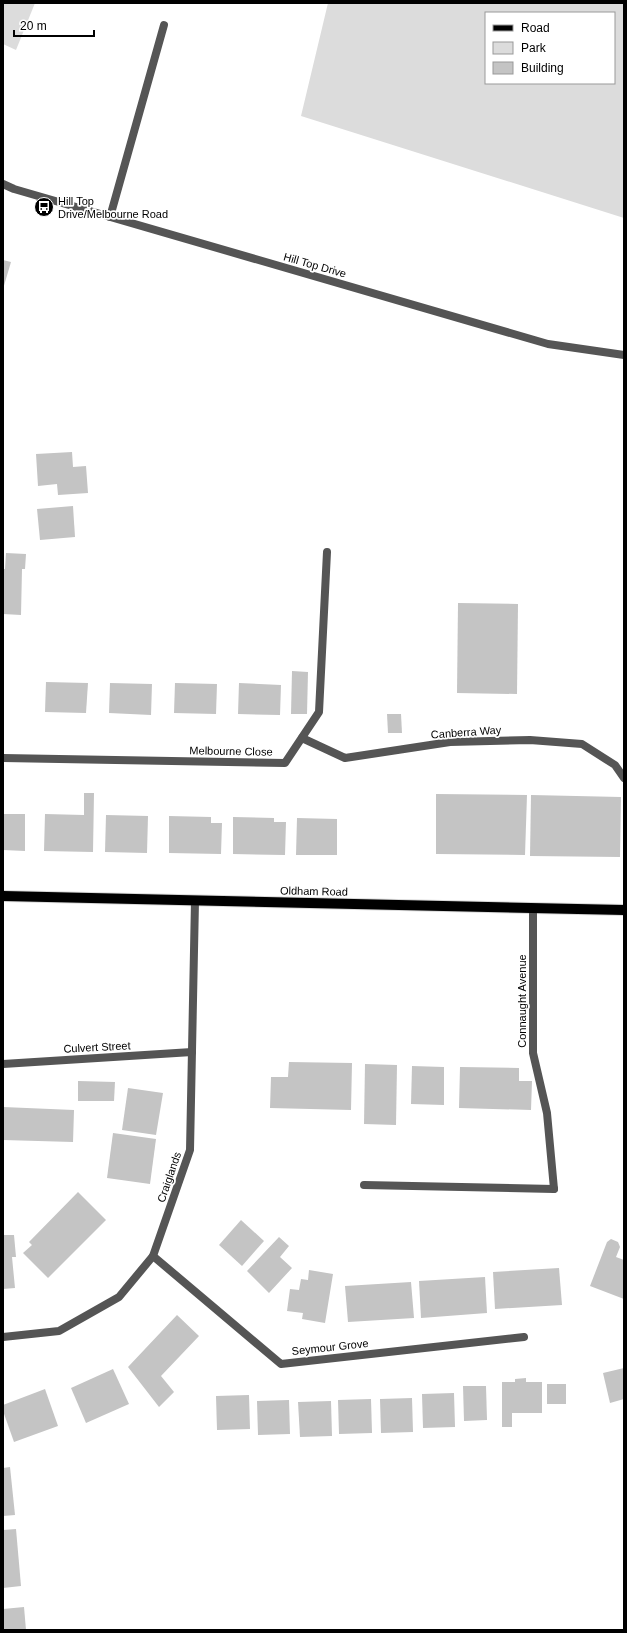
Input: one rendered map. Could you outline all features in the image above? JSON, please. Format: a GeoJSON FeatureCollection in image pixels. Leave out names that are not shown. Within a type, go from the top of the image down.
{"type":"FeatureCollection","features":[{"type":"Feature","properties":{"kind":"main road","name":"Oldham Road"},"geometry":{"type":"LineString","coordinates":[[3,896],[624,910]]}},
{"type":"Feature","properties":{"kind":"street"},"geometry":{"type":"LineString","coordinates":[[110,216],[164,25]]}},
{"type":"Feature","properties":{"kind":"street","name":"Hill Top Drive"},"geometry":{"type":"LineString","coordinates":[[3,184],[14,189],[548,344],[624,355]]}},
{"type":"Feature","properties":{"kind":"street","name":"Melbourne Close"},"geometry":{"type":"LineString","coordinates":[[3,758],[285,763],[319,712],[327,552]]}},
{"type":"Feature","properties":{"kind":"street","name":"Canberra Way"},"geometry":{"type":"LineString","coordinates":[[302,738],[346,758],[450,742],[530,740],[582,744],[615,765],[624,778]]}},
{"type":"Feature","properties":{"kind":"street","name":"Craiglands"},"geometry":{"type":"LineString","coordinates":[[3,1337],[59,1331],[119,1297],[153,1256],[190,1150],[195,900]]}},
{"type":"Feature","properties":{"kind":"street","name":"Connaught Avenue"},"geometry":{"type":"LineString","coordinates":[[364,1185],[554,1189],[547,1113],[533,1053],[533,908]]}},
{"type":"Feature","properties":{"kind":"street","name":"Culvert Street"},"geometry":{"type":"LineString","coordinates":[[3,1064],[192,1052]]}},
{"type":"Feature","properties":{"kind":"street","name":"Seymour Grove"},"geometry":{"type":"LineString","coordinates":[[153,1256],[281,1364],[524,1337]]}},
{"type":"Feature","properties":{"kind":"green space"},"geometry":{"type":"Polygon","coordinates":[[[3,3],[35,3],[16,50],[3,44],[3,3]]]}},
{"type":"Feature","properties":{"kind":"green space"},"geometry":{"type":"Polygon","coordinates":[[[328,3],[624,3],[624,218],[301,116],[328,3]]]}},
{"type":"Feature","properties":{"kind":"building"},"geometry":{"type":"Polygon","coordinates":[[[3,260],[11,262],[3,289],[3,260]]]}},
{"type":"Feature","properties":{"kind":"building"},"geometry":{"type":"Polygon","coordinates":[[[72,452],[73,467],[86,466],[88,493],[58,495],[57,484],[38,486],[36,454],[72,452]]]}},
{"type":"Feature","properties":{"kind":"building"},"geometry":{"type":"Polygon","coordinates":[[[73,506],[75,537],[40,540],[37,509],[73,506]]]}},
{"type":"Feature","properties":{"kind":"building"},"geometry":{"type":"Polygon","coordinates":[[[6,553],[26,554],[25,569],[22,569],[21,615],[3,614],[3,569],[5,569],[6,553]]]}},
{"type":"Feature","properties":{"kind":"building"},"geometry":{"type":"Polygon","coordinates":[[[458,603],[518,604],[517,694],[457,693],[458,603]]]}},
{"type":"Feature","properties":{"kind":"building"},"geometry":{"type":"Polygon","coordinates":[[[292,671],[308,672],[307,714],[291,714],[292,671]]]}},
{"type":"Feature","properties":{"kind":"building"},"geometry":{"type":"Polygon","coordinates":[[[46,682],[88,683],[86,713],[45,712],[46,682]]]}},
{"type":"Feature","properties":{"kind":"building"},"geometry":{"type":"Polygon","coordinates":[[[110,683],[152,684],[151,715],[109,713],[110,683]]]}},
{"type":"Feature","properties":{"kind":"building"},"geometry":{"type":"Polygon","coordinates":[[[175,683],[217,684],[216,714],[174,713],[175,683]]]}},
{"type":"Feature","properties":{"kind":"building"},"geometry":{"type":"Polygon","coordinates":[[[239,683],[281,685],[280,715],[238,714],[239,683]]]}},
{"type":"Feature","properties":{"kind":"building"},"geometry":{"type":"Polygon","coordinates":[[[387,714],[401,714],[402,733],[388,733],[387,714]]]}},
{"type":"Feature","properties":{"kind":"building"},"geometry":{"type":"Polygon","coordinates":[[[84,793],[94,793],[93,852],[44,851],[45,814],[84,815],[84,793]]]}},
{"type":"Feature","properties":{"kind":"building"},"geometry":{"type":"Polygon","coordinates":[[[436,794],[527,795],[525,855],[436,854],[436,794]]]}},
{"type":"Feature","properties":{"kind":"building"},"geometry":{"type":"Polygon","coordinates":[[[531,795],[621,797],[620,857],[530,856],[531,795]]]}},
{"type":"Feature","properties":{"kind":"building"},"geometry":{"type":"Polygon","coordinates":[[[3,814],[25,814],[25,851],[3,850],[3,814]]]}},
{"type":"Feature","properties":{"kind":"building"},"geometry":{"type":"Polygon","coordinates":[[[106,815],[148,816],[147,853],[105,852],[106,815]]]}},
{"type":"Feature","properties":{"kind":"building"},"geometry":{"type":"Polygon","coordinates":[[[169,816],[211,817],[211,823],[222,823],[221,854],[169,853],[169,816]]]}},
{"type":"Feature","properties":{"kind":"building"},"geometry":{"type":"Polygon","coordinates":[[[233,817],[274,818],[274,822],[286,822],[285,855],[233,854],[233,817]]]}},
{"type":"Feature","properties":{"kind":"building"},"geometry":{"type":"Polygon","coordinates":[[[297,818],[337,819],[337,855],[296,855],[297,818]]]}},
{"type":"Feature","properties":{"kind":"building"},"geometry":{"type":"Polygon","coordinates":[[[289,1062],[352,1063],[351,1110],[270,1108],[271,1077],[288,1077],[289,1062]]]}},
{"type":"Feature","properties":{"kind":"building"},"geometry":{"type":"Polygon","coordinates":[[[365,1064],[397,1065],[396,1125],[364,1124],[365,1064]]]}},
{"type":"Feature","properties":{"kind":"building"},"geometry":{"type":"Polygon","coordinates":[[[412,1066],[444,1067],[444,1105],[411,1104],[412,1066]]]}},
{"type":"Feature","properties":{"kind":"building"},"geometry":{"type":"Polygon","coordinates":[[[460,1067],[519,1068],[519,1081],[532,1081],[531,1110],[459,1108],[460,1067]]]}},
{"type":"Feature","properties":{"kind":"building"},"geometry":{"type":"Polygon","coordinates":[[[78,1081],[115,1082],[114,1101],[78,1101],[78,1081]]]}},
{"type":"Feature","properties":{"kind":"building"},"geometry":{"type":"Polygon","coordinates":[[[128,1088],[163,1093],[156,1135],[122,1130],[128,1088]]]}},
{"type":"Feature","properties":{"kind":"building"},"geometry":{"type":"Polygon","coordinates":[[[3,1107],[74,1110],[73,1142],[3,1140],[3,1107]]]}},
{"type":"Feature","properties":{"kind":"building"},"geometry":{"type":"Polygon","coordinates":[[[113,1133],[156,1139],[150,1184],[107,1178],[113,1133]]]}},
{"type":"Feature","properties":{"kind":"building"},"geometry":{"type":"Polygon","coordinates":[[[78,1192],[106,1220],[48,1278],[23,1253],[32,1245],[29,1242],[78,1192]]]}},
{"type":"Feature","properties":{"kind":"building"},"geometry":{"type":"Polygon","coordinates":[[[241,1220],[264,1241],[242,1266],[219,1245],[241,1220]]]}},
{"type":"Feature","properties":{"kind":"building"},"geometry":{"type":"Polygon","coordinates":[[[3,1235],[14,1235],[16,1257],[12,1257],[15,1288],[3,1289],[3,1235]]]}},
{"type":"Feature","properties":{"kind":"building"},"geometry":{"type":"Polygon","coordinates":[[[279,1237],[289,1246],[280,1257],[292,1268],[269,1293],[247,1271],[279,1237]]]}},
{"type":"Feature","properties":{"kind":"building"},"geometry":{"type":"Polygon","coordinates":[[[611,1239],[618,1242],[620,1247],[616,1257],[624,1260],[624,1299],[590,1286],[607,1242],[611,1239]]]}},
{"type":"Feature","properties":{"kind":"building"},"geometry":{"type":"Polygon","coordinates":[[[559,1268],[562,1305],[495,1309],[493,1272],[559,1268]]]}},
{"type":"Feature","properties":{"kind":"building"},"geometry":{"type":"Polygon","coordinates":[[[309,1270],[333,1274],[325,1323],[302,1319],[303,1313],[287,1311],[290,1289],[299,1290],[301,1279],[308,1280],[309,1270]]]}},
{"type":"Feature","properties":{"kind":"building"},"geometry":{"type":"Polygon","coordinates":[[[485,1277],[487,1313],[421,1318],[419,1281],[485,1277]]]}},
{"type":"Feature","properties":{"kind":"building"},"geometry":{"type":"Polygon","coordinates":[[[411,1282],[414,1318],[348,1322],[345,1286],[411,1282]]]}},
{"type":"Feature","properties":{"kind":"building"},"geometry":{"type":"Polygon","coordinates":[[[177,1315],[199,1336],[161,1376],[174,1392],[159,1407],[128,1367],[177,1315]]]}},
{"type":"Feature","properties":{"kind":"building"},"geometry":{"type":"Polygon","coordinates":[[[624,1368],[624,1399],[610,1403],[603,1373],[624,1368]]]}},
{"type":"Feature","properties":{"kind":"building"},"geometry":{"type":"Polygon","coordinates":[[[113,1369],[129,1404],[86,1423],[71,1388],[113,1369]]]}},
{"type":"Feature","properties":{"kind":"building"},"geometry":{"type":"Polygon","coordinates":[[[526,1378],[526,1382],[542,1382],[542,1413],[512,1413],[512,1427],[502,1427],[502,1382],[515,1382],[515,1379],[526,1378]]]}},
{"type":"Feature","properties":{"kind":"building"},"geometry":{"type":"Polygon","coordinates":[[[547,1384],[566,1384],[566,1404],[547,1404],[547,1384]]]}},
{"type":"Feature","properties":{"kind":"building"},"geometry":{"type":"Polygon","coordinates":[[[463,1386],[486,1386],[487,1420],[464,1421],[463,1386]]]}},
{"type":"Feature","properties":{"kind":"building"},"geometry":{"type":"Polygon","coordinates":[[[45,1389],[58,1426],[14,1442],[3,1411],[3,1405],[45,1389]]]}},
{"type":"Feature","properties":{"kind":"building"},"geometry":{"type":"Polygon","coordinates":[[[454,1393],[455,1427],[423,1428],[422,1394],[454,1393]]]}},
{"type":"Feature","properties":{"kind":"building"},"geometry":{"type":"Polygon","coordinates":[[[249,1395],[250,1429],[217,1430],[216,1396],[249,1395]]]}},
{"type":"Feature","properties":{"kind":"building"},"geometry":{"type":"Polygon","coordinates":[[[412,1398],[413,1432],[381,1433],[380,1399],[412,1398]]]}},
{"type":"Feature","properties":{"kind":"building"},"geometry":{"type":"Polygon","coordinates":[[[371,1399],[372,1433],[339,1434],[338,1400],[371,1399]]]}},
{"type":"Feature","properties":{"kind":"building"},"geometry":{"type":"Polygon","coordinates":[[[289,1400],[290,1434],[258,1435],[257,1401],[289,1400]]]}},
{"type":"Feature","properties":{"kind":"building"},"geometry":{"type":"Polygon","coordinates":[[[331,1401],[332,1436],[300,1437],[298,1402],[331,1401]]]}},
{"type":"Feature","properties":{"kind":"building"},"geometry":{"type":"Polygon","coordinates":[[[10,1467],[15,1515],[3,1516],[3,1468],[10,1467]]]}},
{"type":"Feature","properties":{"kind":"building"},"geometry":{"type":"Polygon","coordinates":[[[16,1529],[21,1586],[3,1588],[3,1530],[16,1529]]]}},
{"type":"Feature","properties":{"kind":"building"},"geometry":{"type":"Polygon","coordinates":[[[24,1607],[26,1630],[3,1630],[3,1609],[24,1607]]]}},
{"type":"Feature","properties":{"kind":"place","name":"Hill Top Drive/Melbourne Road"},"geometry":{"type":"Point","coordinates":[44,207]}}]}
